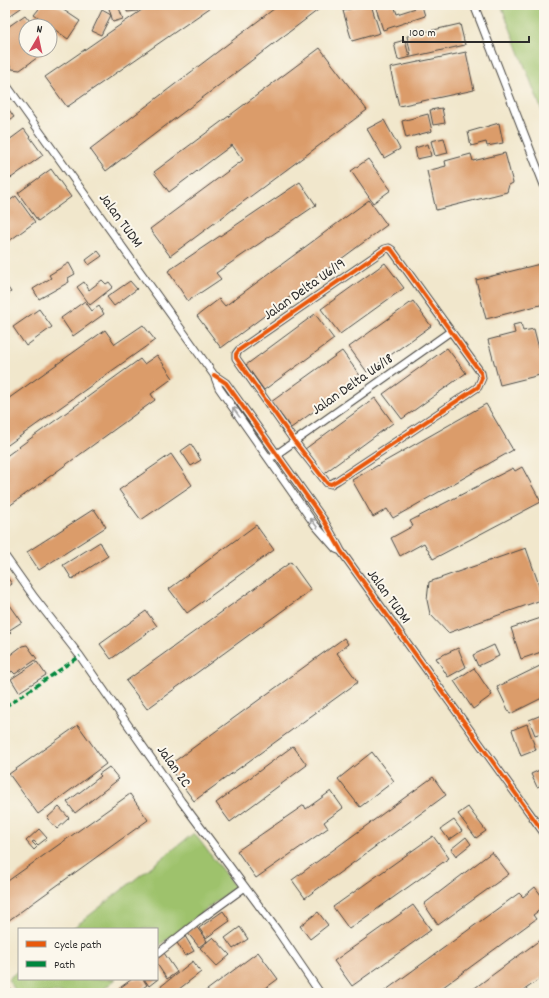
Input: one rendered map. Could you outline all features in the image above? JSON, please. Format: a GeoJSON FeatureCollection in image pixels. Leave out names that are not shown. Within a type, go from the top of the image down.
{"type":"FeatureCollection","features":[{"type":"Feature","properties":{"kind":"street"},"geometry":{"type":"LineString","coordinates":[[474,5],[544,185]]}},
{"type":"Feature","properties":{"kind":"street","name":"Jalan TUDM"},"geometry":{"type":"LineString","coordinates":[[5,83],[214,375],[219,388],[315,525],[336,549],[341,551]]}},
{"type":"Feature","properties":{"kind":"street","name":"Jalan Delta U6/19"},"geometry":{"type":"LineString","coordinates":[[295,442],[236,358],[236,354],[239,350],[385,249],[389,248],[392,250],[451,332]]}},
{"type":"Feature","properties":{"kind":"street"},"geometry":{"type":"LineString","coordinates":[[295,442],[327,483],[331,484],[478,387],[482,378],[481,373],[451,332]]}},
{"type":"Feature","properties":{"kind":"street","name":"Jalan Delta U6/18"},"geometry":{"type":"LineString","coordinates":[[269,459],[451,332]]}},
{"type":"Feature","properties":{"kind":"street","name":"Jalan TUDM"},"geometry":{"type":"LineString","coordinates":[[214,375],[226,383],[322,519],[341,551],[544,833]]}},
{"type":"Feature","properties":{"kind":"street","name":"Jalan 2C"},"geometry":{"type":"LineString","coordinates":[[5,556],[34,597],[80,656],[181,801],[245,887],[320,993]]}},
{"type":"Feature","properties":{"kind":"street"},"geometry":{"type":"LineString","coordinates":[[158,953],[245,887]]}},
{"type":"Feature","properties":{"kind":"street"},"geometry":{"type":"LineString","coordinates":[[5,988],[8,993]]}},
{"type":"Feature","properties":{"kind":"green space"},"geometry":{"type":"Polygon","coordinates":[[[501,5],[544,5],[544,116],[501,5]]]}},
{"type":"Feature","properties":{"kind":"green space"},"geometry":{"type":"Polygon","coordinates":[[[194,833],[235,887],[158,946],[158,928],[73,928],[194,833]]]}},
{"type":"Feature","properties":{"kind":"green space"},"geometry":{"type":"Polygon","coordinates":[[[18,971],[18,980],[115,980],[105,988],[109,993],[17,993],[8,979],[18,971]]]}},
{"type":"Feature","properties":{"kind":"building"},"geometry":{"type":"Polygon","coordinates":[[[5,5],[23,5],[5,19],[5,5]]]}},
{"type":"Feature","properties":{"kind":"building"},"geometry":{"type":"Polygon","coordinates":[[[42,5],[56,5],[80,21],[68,39],[58,32],[58,18],[38,18],[34,15],[42,5]]]}},
{"type":"Feature","properties":{"kind":"building"},"geometry":{"type":"Polygon","coordinates":[[[108,5],[118,5],[123,19],[113,22],[108,5]]]}},
{"type":"Feature","properties":{"kind":"building"},"geometry":{"type":"Polygon","coordinates":[[[127,5],[138,5],[138,11],[127,12],[127,5]]]}},
{"type":"Feature","properties":{"kind":"building"},"geometry":{"type":"Polygon","coordinates":[[[149,5],[214,5],[67,107],[45,77],[149,5]]]}},
{"type":"Feature","properties":{"kind":"building"},"geometry":{"type":"Polygon","coordinates":[[[279,5],[320,5],[322,7],[106,171],[90,149],[279,5]]]}},
{"type":"Feature","properties":{"kind":"building"},"geometry":{"type":"Polygon","coordinates":[[[363,5],[371,5],[380,33],[352,41],[343,11],[363,5]]]}},
{"type":"Feature","properties":{"kind":"building"},"geometry":{"type":"Polygon","coordinates":[[[375,5],[394,5],[397,14],[422,6],[425,16],[383,30],[375,5]]]}},
{"type":"Feature","properties":{"kind":"building"},"geometry":{"type":"Polygon","coordinates":[[[102,10],[111,15],[101,35],[92,31],[102,10]]]}},
{"type":"Feature","properties":{"kind":"building"},"geometry":{"type":"Polygon","coordinates":[[[25,15],[27,18],[21,18],[25,15]]]}},
{"type":"Feature","properties":{"kind":"building"},"geometry":{"type":"Polygon","coordinates":[[[18,20],[18,58],[37,58],[20,70],[12,69],[5,59],[5,29],[18,20]]]}},
{"type":"Feature","properties":{"kind":"building"},"geometry":{"type":"Polygon","coordinates":[[[460,24],[465,45],[398,60],[394,43],[405,40],[409,56],[411,55],[407,36],[460,24]]]}},
{"type":"Feature","properties":{"kind":"building"},"geometry":{"type":"Polygon","coordinates":[[[320,48],[367,110],[170,256],[150,229],[243,160],[232,145],[169,192],[154,172],[320,48]]]}},
{"type":"Feature","properties":{"kind":"building"},"geometry":{"type":"Polygon","coordinates":[[[466,52],[474,90],[399,106],[390,68],[466,52]]]}},
{"type":"Feature","properties":{"kind":"building"},"geometry":{"type":"Polygon","coordinates":[[[5,104],[14,117],[5,123],[5,104]]]}},
{"type":"Feature","properties":{"kind":"building"},"geometry":{"type":"Polygon","coordinates":[[[442,108],[445,123],[433,125],[430,110],[442,108]]]}},
{"type":"Feature","properties":{"kind":"building"},"geometry":{"type":"Polygon","coordinates":[[[428,114],[432,131],[406,138],[402,121],[428,114]]]}},
{"type":"Feature","properties":{"kind":"building"},"geometry":{"type":"Polygon","coordinates":[[[384,120],[400,149],[384,158],[367,129],[384,120]]]}},
{"type":"Feature","properties":{"kind":"building"},"geometry":{"type":"Polygon","coordinates":[[[499,123],[503,143],[487,146],[486,142],[471,146],[468,132],[499,123]]]}},
{"type":"Feature","properties":{"kind":"building"},"geometry":{"type":"Polygon","coordinates":[[[24,129],[43,155],[11,178],[5,170],[5,143],[24,129]]]}},
{"type":"Feature","properties":{"kind":"building"},"geometry":{"type":"Polygon","coordinates":[[[444,138],[448,153],[435,156],[431,141],[444,138]]]}},
{"type":"Feature","properties":{"kind":"building"},"geometry":{"type":"Polygon","coordinates":[[[428,144],[431,156],[417,159],[415,148],[428,144]]]}},
{"type":"Feature","properties":{"kind":"building"},"geometry":{"type":"Polygon","coordinates":[[[505,153],[513,183],[509,185],[507,192],[436,210],[427,171],[446,166],[445,161],[471,154],[473,161],[505,153]]]}},
{"type":"Feature","properties":{"kind":"building"},"geometry":{"type":"Polygon","coordinates":[[[368,159],[391,190],[373,203],[351,171],[368,159]]]}},
{"type":"Feature","properties":{"kind":"building"},"geometry":{"type":"Polygon","coordinates":[[[51,169],[71,197],[38,221],[18,193],[51,169]]]}},
{"type":"Feature","properties":{"kind":"building"},"geometry":{"type":"Polygon","coordinates":[[[300,182],[316,205],[216,273],[221,279],[188,301],[168,271],[300,182]]]}},
{"type":"Feature","properties":{"kind":"building"},"geometry":{"type":"Polygon","coordinates":[[[16,196],[35,222],[5,244],[5,204],[16,196]]]}},
{"type":"Feature","properties":{"kind":"building"},"geometry":{"type":"Polygon","coordinates":[[[369,200],[387,225],[221,348],[197,316],[219,299],[225,306],[369,200]]]}},
{"type":"Feature","properties":{"kind":"building"},"geometry":{"type":"Polygon","coordinates":[[[98,251],[102,256],[89,265],[86,260],[98,251]]]}},
{"type":"Feature","properties":{"kind":"building"},"geometry":{"type":"Polygon","coordinates":[[[69,263],[75,274],[68,278],[69,282],[39,299],[33,289],[51,278],[49,275],[69,263]]]}},
{"type":"Feature","properties":{"kind":"building"},"geometry":{"type":"Polygon","coordinates":[[[385,263],[404,288],[340,334],[321,309],[385,263]]]}},
{"type":"Feature","properties":{"kind":"building"},"geometry":{"type":"Polygon","coordinates":[[[544,263],[544,304],[486,319],[476,280],[544,263]]]}},
{"type":"Feature","properties":{"kind":"building"},"geometry":{"type":"Polygon","coordinates":[[[102,280],[106,284],[109,282],[113,287],[90,305],[77,287],[84,282],[89,290],[102,280]]]}},
{"type":"Feature","properties":{"kind":"building"},"geometry":{"type":"Polygon","coordinates":[[[130,281],[137,289],[114,306],[107,297],[130,281]]]}},
{"type":"Feature","properties":{"kind":"building"},"geometry":{"type":"Polygon","coordinates":[[[5,284],[11,292],[5,296],[5,284]]]}},
{"type":"Feature","properties":{"kind":"building"},"geometry":{"type":"Polygon","coordinates":[[[85,301],[92,311],[99,306],[104,314],[73,336],[61,318],[85,301]]]}},
{"type":"Feature","properties":{"kind":"building"},"geometry":{"type":"Polygon","coordinates":[[[413,301],[431,326],[367,372],[349,347],[413,301]]]}},
{"type":"Feature","properties":{"kind":"building"},"geometry":{"type":"Polygon","coordinates":[[[39,309],[52,327],[26,346],[13,327],[39,309]]]}},
{"type":"Feature","properties":{"kind":"building"},"geometry":{"type":"Polygon","coordinates":[[[315,314],[334,339],[264,390],[246,365],[315,314]]]}},
{"type":"Feature","properties":{"kind":"building"},"geometry":{"type":"Polygon","coordinates":[[[521,323],[523,331],[534,329],[544,368],[544,374],[500,385],[488,340],[515,333],[513,325],[521,323]]]}},
{"type":"Feature","properties":{"kind":"building"},"geometry":{"type":"Polygon","coordinates":[[[143,325],[155,340],[5,447],[5,401],[105,330],[115,344],[143,325]]]}},
{"type":"Feature","properties":{"kind":"building"},"geometry":{"type":"Polygon","coordinates":[[[447,348],[466,373],[402,419],[383,394],[447,348]]]}},
{"type":"Feature","properties":{"kind":"building"},"geometry":{"type":"Polygon","coordinates":[[[342,351],[361,377],[291,428],[271,402],[342,351]]]}},
{"type":"Feature","properties":{"kind":"building"},"geometry":{"type":"Polygon","coordinates":[[[157,355],[173,378],[151,394],[155,400],[5,509],[5,457],[140,359],[144,364],[157,355]]]}},
{"type":"Feature","properties":{"kind":"building"},"geometry":{"type":"Polygon","coordinates":[[[375,398],[393,423],[323,474],[305,449],[375,398]]]}},
{"type":"Feature","properties":{"kind":"building"},"geometry":{"type":"Polygon","coordinates":[[[486,404],[513,450],[393,518],[387,509],[373,517],[352,480],[486,404]]]}},
{"type":"Feature","properties":{"kind":"building"},"geometry":{"type":"Polygon","coordinates":[[[191,444],[201,460],[191,466],[181,451],[191,444]]]}},
{"type":"Feature","properties":{"kind":"building"},"geometry":{"type":"Polygon","coordinates":[[[171,454],[192,485],[141,520],[119,490],[171,454]]]}},
{"type":"Feature","properties":{"kind":"building"},"geometry":{"type":"Polygon","coordinates":[[[522,467],[541,502],[433,559],[424,543],[400,556],[391,538],[413,526],[410,521],[513,468],[515,471],[522,467]]]}},
{"type":"Feature","properties":{"kind":"building"},"geometry":{"type":"Polygon","coordinates":[[[94,509],[106,527],[39,570],[27,552],[94,509]]]}},
{"type":"Feature","properties":{"kind":"building"},"geometry":{"type":"Polygon","coordinates":[[[256,525],[274,550],[187,613],[169,589],[256,525]]]}},
{"type":"Feature","properties":{"kind":"building"},"geometry":{"type":"Polygon","coordinates":[[[100,542],[108,556],[72,579],[63,565],[100,542]]]}},
{"type":"Feature","properties":{"kind":"building"},"geometry":{"type":"Polygon","coordinates":[[[526,548],[544,599],[448,633],[430,614],[427,600],[429,582],[526,548]]]}},
{"type":"Feature","properties":{"kind":"building"},"geometry":{"type":"Polygon","coordinates":[[[291,562],[311,590],[147,709],[126,681],[291,562]]]}},
{"type":"Feature","properties":{"kind":"building"},"geometry":{"type":"Polygon","coordinates":[[[5,574],[12,584],[5,589],[5,574]]]}},
{"type":"Feature","properties":{"kind":"building"},"geometry":{"type":"Polygon","coordinates":[[[5,598],[22,622],[8,631],[11,633],[5,637],[5,598]]]}},
{"type":"Feature","properties":{"kind":"building"},"geometry":{"type":"Polygon","coordinates":[[[146,611],[157,626],[111,659],[100,644],[146,611]]]}},
{"type":"Feature","properties":{"kind":"building"},"geometry":{"type":"Polygon","coordinates":[[[544,617],[544,651],[521,659],[511,628],[544,617]]]}},
{"type":"Feature","properties":{"kind":"building"},"geometry":{"type":"Polygon","coordinates":[[[344,638],[348,644],[337,653],[358,682],[194,801],[168,766],[344,638]]]}},
{"type":"Feature","properties":{"kind":"building"},"geometry":{"type":"Polygon","coordinates":[[[27,645],[37,659],[15,674],[12,671],[8,674],[5,670],[5,659],[22,646],[27,645]]]}},
{"type":"Feature","properties":{"kind":"building"},"geometry":{"type":"Polygon","coordinates":[[[494,645],[499,656],[478,666],[473,655],[494,645]]]}},
{"type":"Feature","properties":{"kind":"building"},"geometry":{"type":"Polygon","coordinates":[[[458,648],[466,667],[448,677],[436,658],[458,648]]]}},
{"type":"Feature","properties":{"kind":"building"},"geometry":{"type":"Polygon","coordinates":[[[37,662],[46,675],[19,692],[11,679],[37,662]]]}},
{"type":"Feature","properties":{"kind":"building"},"geometry":{"type":"Polygon","coordinates":[[[544,664],[544,697],[510,714],[497,687],[544,664]]]}},
{"type":"Feature","properties":{"kind":"building"},"geometry":{"type":"Polygon","coordinates":[[[474,668],[492,695],[473,709],[454,681],[474,668]]]}},
{"type":"Feature","properties":{"kind":"building"},"geometry":{"type":"Polygon","coordinates":[[[544,714],[544,732],[535,735],[529,720],[544,714]]]}},
{"type":"Feature","properties":{"kind":"building"},"geometry":{"type":"Polygon","coordinates":[[[527,724],[536,750],[521,756],[512,730],[527,724]]]}},
{"type":"Feature","properties":{"kind":"building"},"geometry":{"type":"Polygon","coordinates":[[[78,725],[106,764],[38,814],[9,774],[78,725]]]}},
{"type":"Feature","properties":{"kind":"building"},"geometry":{"type":"Polygon","coordinates":[[[293,746],[307,765],[230,822],[216,803],[293,746]]]}},
{"type":"Feature","properties":{"kind":"building"},"geometry":{"type":"Polygon","coordinates":[[[372,752],[394,781],[360,807],[338,779],[372,752]]]}},
{"type":"Feature","properties":{"kind":"building"},"geometry":{"type":"Polygon","coordinates":[[[109,767],[119,779],[75,813],[67,802],[101,776],[99,774],[109,767]]]}},
{"type":"Feature","properties":{"kind":"building"},"geometry":{"type":"Polygon","coordinates":[[[544,768],[544,784],[537,787],[531,774],[544,768]]]}},
{"type":"Feature","properties":{"kind":"building"},"geometry":{"type":"Polygon","coordinates":[[[433,777],[446,795],[305,898],[292,880],[433,777]]]}},
{"type":"Feature","properties":{"kind":"building"},"geometry":{"type":"Polygon","coordinates":[[[331,791],[343,808],[324,822],[328,828],[256,878],[237,851],[304,805],[306,809],[331,791]]]}},
{"type":"Feature","properties":{"kind":"building"},"geometry":{"type":"Polygon","coordinates":[[[130,794],[148,820],[5,923],[5,883],[130,794]]]}},
{"type":"Feature","properties":{"kind":"building"},"geometry":{"type":"Polygon","coordinates":[[[59,807],[69,818],[57,829],[47,818],[59,807]]]}},
{"type":"Feature","properties":{"kind":"building"},"geometry":{"type":"Polygon","coordinates":[[[468,807],[486,831],[476,838],[458,814],[468,807]]]}},
{"type":"Feature","properties":{"kind":"building"},"geometry":{"type":"Polygon","coordinates":[[[454,820],[462,831],[449,840],[441,829],[454,820]]]}},
{"type":"Feature","properties":{"kind":"building"},"geometry":{"type":"Polygon","coordinates":[[[39,829],[47,838],[38,845],[34,841],[32,842],[37,847],[34,850],[26,841],[39,829]]]}},
{"type":"Feature","properties":{"kind":"building"},"geometry":{"type":"Polygon","coordinates":[[[433,836],[449,858],[349,929],[333,907],[433,836]]]}},
{"type":"Feature","properties":{"kind":"building"},"geometry":{"type":"Polygon","coordinates":[[[466,837],[471,844],[456,856],[451,849],[466,837]]]}},
{"type":"Feature","properties":{"kind":"building"},"geometry":{"type":"Polygon","coordinates":[[[492,852],[509,874],[438,925],[424,904],[492,852]]]}},
{"type":"Feature","properties":{"kind":"building"},"geometry":{"type":"Polygon","coordinates":[[[535,887],[544,899],[544,907],[533,915],[536,919],[435,993],[382,993],[519,893],[523,897],[535,887]]]}},
{"type":"Feature","properties":{"kind":"building"},"geometry":{"type":"Polygon","coordinates":[[[413,905],[431,930],[352,986],[334,961],[413,905]]]}},
{"type":"Feature","properties":{"kind":"building"},"geometry":{"type":"Polygon","coordinates":[[[223,911],[230,921],[206,938],[199,928],[223,911]]]}},
{"type":"Feature","properties":{"kind":"building"},"geometry":{"type":"Polygon","coordinates":[[[318,912],[328,925],[310,939],[300,926],[318,912]]]}},
{"type":"Feature","properties":{"kind":"building"},"geometry":{"type":"Polygon","coordinates":[[[196,926],[207,941],[199,947],[187,932],[196,926]]]}},
{"type":"Feature","properties":{"kind":"building"},"geometry":{"type":"Polygon","coordinates":[[[240,927],[248,939],[233,949],[225,938],[240,927]]]}},
{"type":"Feature","properties":{"kind":"building"},"geometry":{"type":"Polygon","coordinates":[[[185,936],[194,951],[185,956],[176,941],[185,936]]]}},
{"type":"Feature","properties":{"kind":"building"},"geometry":{"type":"Polygon","coordinates":[[[213,937],[230,955],[217,966],[200,948],[213,937]]]}},
{"type":"Feature","properties":{"kind":"building"},"geometry":{"type":"Polygon","coordinates":[[[544,937],[544,976],[520,993],[468,993],[544,937]]]}},
{"type":"Feature","properties":{"kind":"building"},"geometry":{"type":"Polygon","coordinates":[[[258,952],[278,979],[259,993],[203,993],[258,952]]]}},
{"type":"Feature","properties":{"kind":"building"},"geometry":{"type":"Polygon","coordinates":[[[164,953],[177,972],[167,979],[158,966],[158,956],[164,953]]]}},
{"type":"Feature","properties":{"kind":"building"},"geometry":{"type":"Polygon","coordinates":[[[193,961],[201,972],[174,993],[165,993],[160,987],[193,961]]]}},
{"type":"Feature","properties":{"kind":"building"},"geometry":{"type":"Polygon","coordinates":[[[131,980],[144,980],[147,985],[136,993],[120,993],[117,990],[131,980]]]}},
{"type":"Feature","properties":{"kind":"building"},"geometry":{"type":"Polygon","coordinates":[[[145,980],[157,980],[149,986],[145,980]]]}},
{"type":"Feature","properties":{"kind":"marked path"},"geometry":{"type":"LineString","coordinates":[[5,707],[80,656]]}},
{"type":"Feature","properties":{"kind":"cycle path"},"geometry":{"type":"LineString","coordinates":[[389,248],[392,250],[481,373],[482,378],[478,387],[338,480],[331,484],[327,483],[295,442],[236,358],[236,354],[239,350],[385,249],[389,248]]}},
{"type":"Feature","properties":{"kind":"cycle path"},"geometry":{"type":"LineString","coordinates":[[214,375],[226,383],[323,519],[341,551],[544,833]]}}]}
